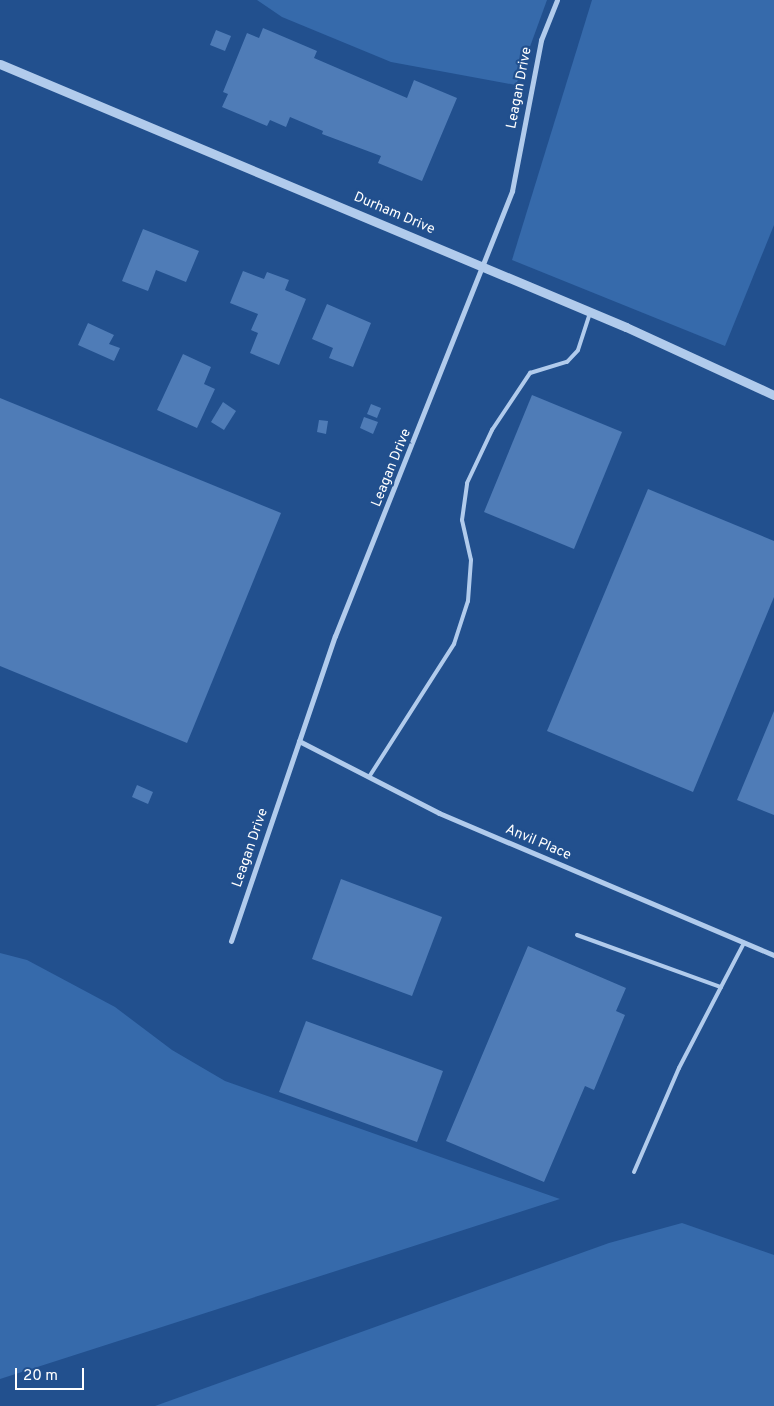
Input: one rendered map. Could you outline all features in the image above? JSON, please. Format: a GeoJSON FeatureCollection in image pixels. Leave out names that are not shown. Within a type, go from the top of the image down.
{"type":"FeatureCollection","features":[{"type":"Feature","properties":{"kind":"street","name":"Leagan Drive"},"geometry":{"type":"LineString","coordinates":[[231,941],[335,636],[512,191],[540,40],[557,0]]}},
{"type":"Feature","properties":{"kind":"street","name":"Durham Drive"},"geometry":{"type":"LineString","coordinates":[[0,64],[483,266],[774,395]]}},
{"type":"Feature","properties":{"kind":"street","name":"Anvil Place"},"geometry":{"type":"LineString","coordinates":[[299,741],[440,813],[774,955]]}},
{"type":"Feature","properties":{"kind":"lane"},"geometry":{"type":"LineString","coordinates":[[369,777],[454,644],[468,601],[471,560],[462,520],[467,483],[488,438],[530,373],[567,362],[578,350],[590,312]]}},
{"type":"Feature","properties":{"kind":"lane"},"geometry":{"type":"LineString","coordinates":[[577,935],[722,988]]}},
{"type":"Feature","properties":{"kind":"lane"},"geometry":{"type":"LineString","coordinates":[[634,1172],[679,1068],[744,943]]}},
{"type":"Feature","properties":{"kind":"shaded area"},"geometry":{"type":"Polygon","coordinates":[[[257,0],[547,0],[516,85],[391,62],[282,17],[257,0]]]}},
{"type":"Feature","properties":{"kind":"shaded area"},"geometry":{"type":"Polygon","coordinates":[[[592,0],[774,0],[774,225],[725,346],[512,260],[592,0]]]}},
{"type":"Feature","properties":{"kind":"shaded area"},"geometry":{"type":"Polygon","coordinates":[[[0,953],[27,960],[115,1007],[172,1050],[225,1081],[560,1199],[0,1379],[0,953]]]}},
{"type":"Feature","properties":{"kind":"shaded area"},"geometry":{"type":"Polygon","coordinates":[[[682,1223],[774,1255],[774,1406],[155,1406],[609,1243],[682,1223]]]}},
{"type":"Feature","properties":{"kind":"building"},"geometry":{"type":"Polygon","coordinates":[[[263,28],[317,51],[314,58],[407,98],[414,80],[457,98],[422,181],[378,163],[381,156],[322,134],[323,131],[290,117],[286,127],[270,120],[267,126],[222,107],[228,94],[223,92],[247,33],[259,38],[263,28]]]}},
{"type":"Feature","properties":{"kind":"building"},"geometry":{"type":"Polygon","coordinates":[[[216,30],[231,36],[225,51],[210,45],[216,30]]]}},
{"type":"Feature","properties":{"kind":"building"},"geometry":{"type":"Polygon","coordinates":[[[143,229],[199,251],[186,282],[156,270],[148,291],[122,281],[143,229]]]}},
{"type":"Feature","properties":{"kind":"building"},"geometry":{"type":"Polygon","coordinates":[[[243,271],[264,279],[267,272],[289,280],[285,290],[306,299],[279,365],[250,353],[258,333],[251,330],[258,314],[230,303],[243,271]]]}},
{"type":"Feature","properties":{"kind":"building"},"geometry":{"type":"Polygon","coordinates":[[[327,304],[371,323],[353,367],[329,358],[333,348],[312,339],[327,304]]]}},
{"type":"Feature","properties":{"kind":"building"},"geometry":{"type":"Polygon","coordinates":[[[88,323],[114,335],[109,344],[120,348],[114,361],[78,345],[88,323]]]}},
{"type":"Feature","properties":{"kind":"building"},"geometry":{"type":"Polygon","coordinates":[[[183,354],[211,367],[204,384],[215,389],[197,428],[157,410],[183,354]]]}},
{"type":"Feature","properties":{"kind":"building"},"geometry":{"type":"Polygon","coordinates":[[[532,395],[622,432],[574,549],[484,512],[532,395]]]}},
{"type":"Feature","properties":{"kind":"building"},"geometry":{"type":"Polygon","coordinates":[[[0,398],[281,513],[187,743],[0,666],[0,398]]]}},
{"type":"Feature","properties":{"kind":"building"},"geometry":{"type":"Polygon","coordinates":[[[223,402],[236,411],[224,430],[211,422],[223,402]]]}},
{"type":"Feature","properties":{"kind":"building"},"geometry":{"type":"Polygon","coordinates":[[[371,404],[381,408],[377,418],[367,414],[371,404]]]}},
{"type":"Feature","properties":{"kind":"building"},"geometry":{"type":"Polygon","coordinates":[[[364,417],[378,422],[373,434],[360,428],[364,417]]]}},
{"type":"Feature","properties":{"kind":"building"},"geometry":{"type":"Polygon","coordinates":[[[319,420],[328,421],[326,434],[317,432],[319,420]]]}},
{"type":"Feature","properties":{"kind":"building"},"geometry":{"type":"Polygon","coordinates":[[[648,489],[774,541],[774,597],[693,792],[547,731],[648,489]]]}},
{"type":"Feature","properties":{"kind":"building"},"geometry":{"type":"Polygon","coordinates":[[[774,711],[774,815],[737,800],[774,711]]]}},
{"type":"Feature","properties":{"kind":"building"},"geometry":{"type":"Polygon","coordinates":[[[137,785],[153,792],[148,804],[132,797],[137,785]]]}},
{"type":"Feature","properties":{"kind":"building"},"geometry":{"type":"Polygon","coordinates":[[[341,879],[442,917],[412,996],[312,959],[341,879]]]}},
{"type":"Feature","properties":{"kind":"building"},"geometry":{"type":"Polygon","coordinates":[[[528,946],[626,988],[616,1011],[625,1015],[594,1090],[585,1086],[544,1182],[446,1141],[528,946]]]}},
{"type":"Feature","properties":{"kind":"building"},"geometry":{"type":"Polygon","coordinates":[[[306,1021],[443,1071],[417,1142],[279,1092],[306,1021]]]}}]}
